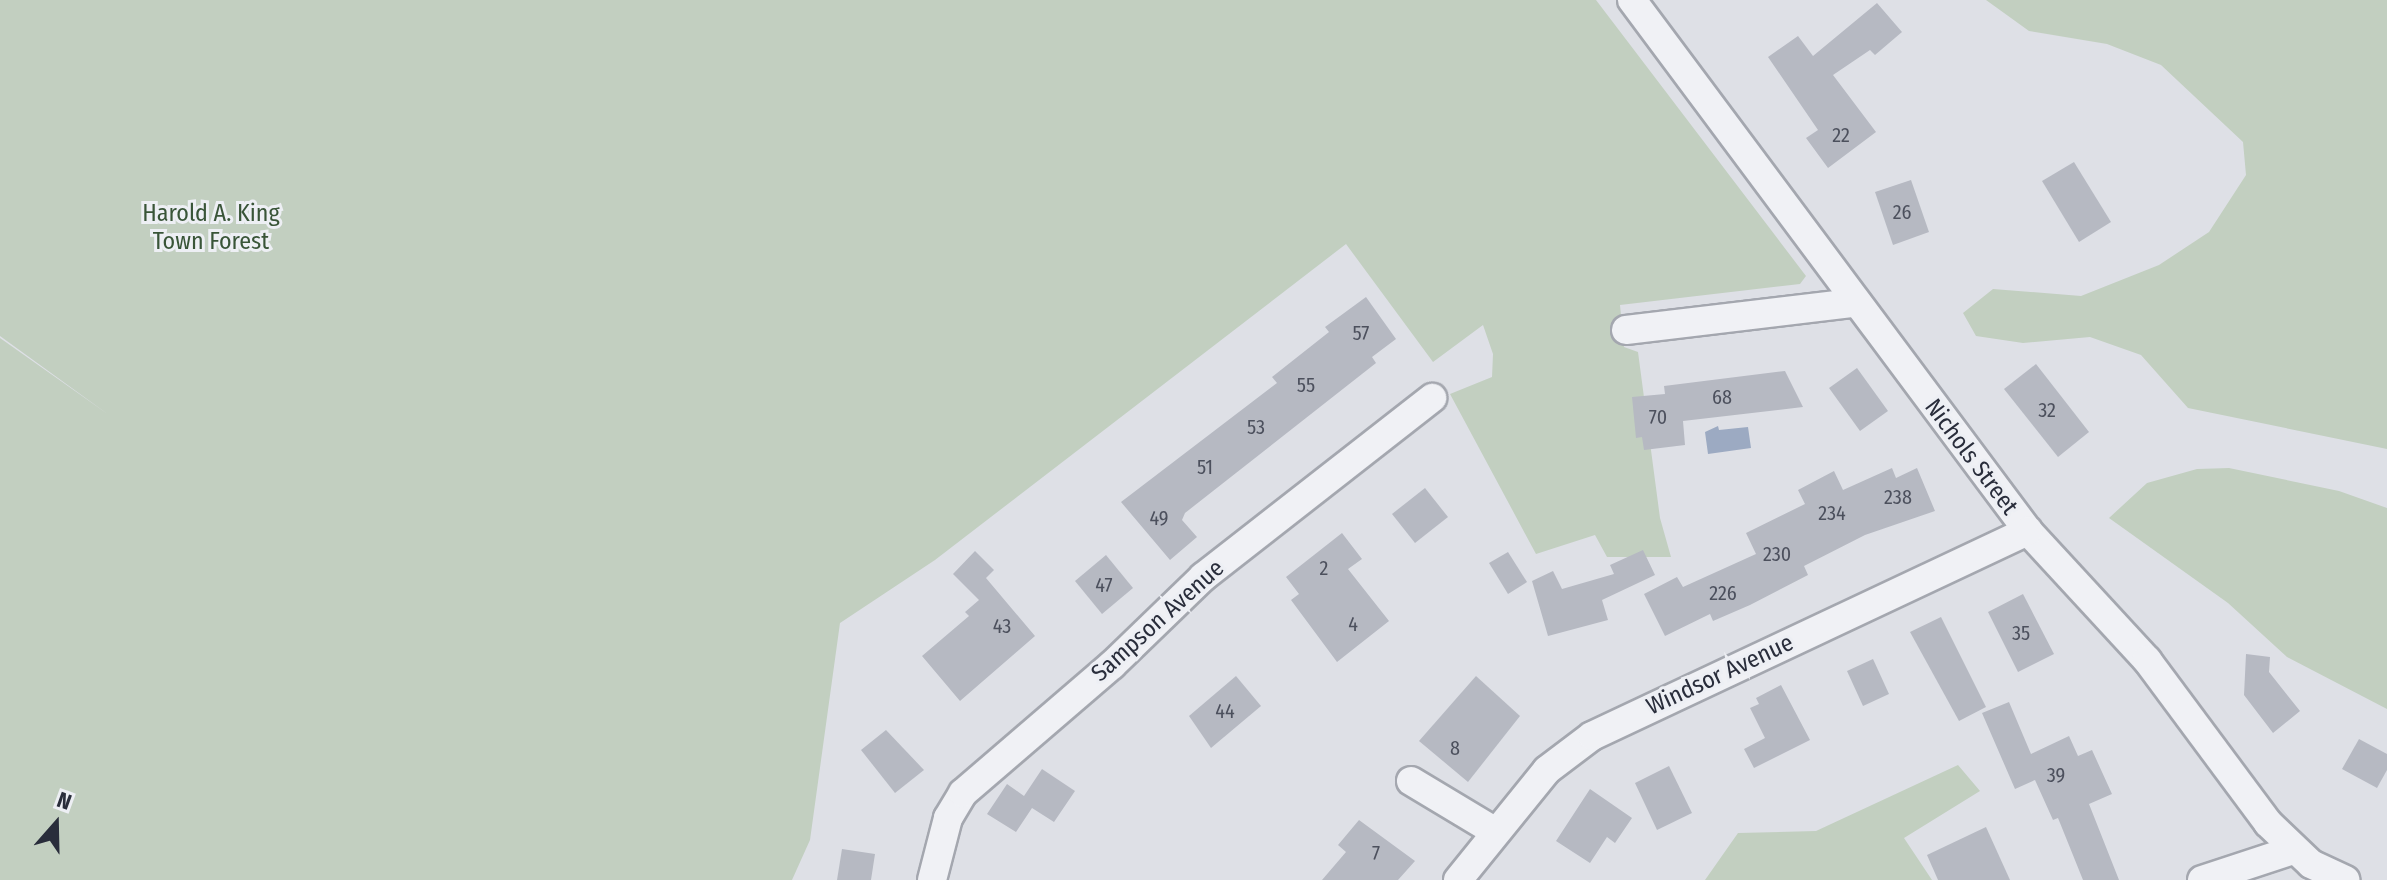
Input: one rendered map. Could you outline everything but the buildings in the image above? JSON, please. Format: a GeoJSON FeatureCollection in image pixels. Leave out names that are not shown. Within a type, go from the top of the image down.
{"type":"FeatureCollection","features":[{"type":"Feature","properties":{"kind":"street","name":"Nichols Street"},"geometry":{"type":"LineString","coordinates":[[1632,0],[1738,137],[1853,303],[2028,531],[2147,660],[2293,850],[2345,880]]}},
{"type":"Feature","properties":{"kind":"street"},"geometry":{"type":"LineString","coordinates":[[1626,330],[1853,303]]}},
{"type":"Feature","properties":{"kind":"street","name":"Sampson Avenue"},"geometry":{"type":"LineString","coordinates":[[932,880],[948,818],[963,793],[1112,665],[1203,577],[1432,398]]}},
{"type":"Feature","properties":{"kind":"street","name":"Windsor Avenue"},"geometry":{"type":"LineString","coordinates":[[1458,880],[1547,770],[1592,736],[2028,531]]}},
{"type":"Feature","properties":{"kind":"street"},"geometry":{"type":"LineString","coordinates":[[1411,781],[1496,832]]}},
{"type":"Feature","properties":{"kind":"street"},"geometry":{"type":"LineString","coordinates":[[2202,880],[2293,850]]}},
{"type":"Feature","properties":{"kind":"green space","name":"Harold A. King Town Forest"},"geometry":{"type":"Polygon","coordinates":[[[0,0],[1596,0],[1806,276],[1800,284],[1620,305],[1624,347],[1638,352],[1660,518],[1671,557],[1607,557],[1595,535],[1536,554],[1450,394],[1492,377],[1493,354],[1483,325],[1433,362],[1346,244],[935,560],[840,623],[810,840],[792,880],[0,880],[0,338],[109,415],[0,336],[0,0]]]}},
{"type":"Feature","properties":{"kind":"green space"},"geometry":{"type":"Polygon","coordinates":[[[1986,0],[2387,0],[2387,449],[2188,408],[2141,355],[2090,337],[2023,343],[1976,336],[1963,313],[1993,289],[2081,296],[2159,265],[2209,232],[2246,175],[2243,142],[2161,65],[2107,44],[2029,31],[1986,0]]]}},
{"type":"Feature","properties":{"kind":"green space"},"geometry":{"type":"Polygon","coordinates":[[[2229,468],[2339,491],[2387,508],[2387,709],[2287,657],[2228,603],[2109,518],[2147,483],[2197,469],[2229,468]]]}},
{"type":"Feature","properties":{"kind":"green space"},"geometry":{"type":"Polygon","coordinates":[[[1958,765],[1980,791],[1904,838],[1932,880],[1705,880],[1738,833],[1816,831],[1958,765]]]}},
{"type":"Feature","properties":{"kind":"water"},"geometry":{"type":"Polygon","coordinates":[[[1718,426],[1719,430],[1748,427],[1751,448],[1708,454],[1705,432],[1718,426]]]}}]}
